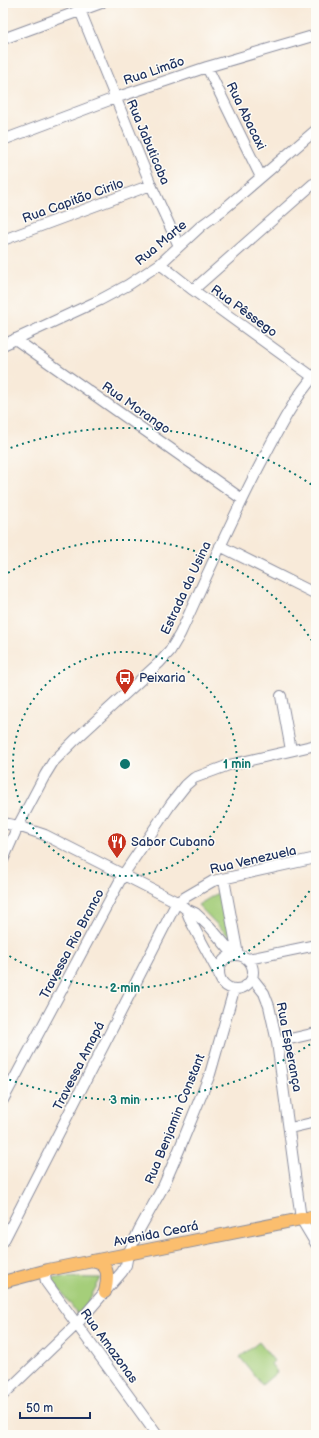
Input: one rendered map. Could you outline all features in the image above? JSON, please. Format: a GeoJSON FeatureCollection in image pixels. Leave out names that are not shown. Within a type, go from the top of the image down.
{"type":"FeatureCollection","features":[{"type":"Feature","properties":{"kind":"main road","name":"Avenida Ceará"},"geometry":{"type":"LineString","coordinates":[[3,1282],[48,1270],[316,1216]]}},
{"type":"Feature","properties":{"kind":"main road"},"geometry":{"type":"LineString","coordinates":[[91,1262],[98,1262],[106,1269],[108,1282],[105,1292]]}},
{"type":"Feature","properties":{"kind":"street"},"geometry":{"type":"LineString","coordinates":[[3,39],[78,7],[101,3]]}},
{"type":"Feature","properties":{"kind":"street","name":"Rua Jabuticaba"},"geometry":{"type":"LineString","coordinates":[[78,7],[151,185],[179,246]]}},
{"type":"Feature","properties":{"kind":"street","name":"Rua Limão"},"geometry":{"type":"LineString","coordinates":[[3,140],[115,98],[207,67],[316,35]]}},
{"type":"Feature","properties":{"kind":"street","name":"Rua Abacaxi"},"geometry":{"type":"LineString","coordinates":[[207,67],[261,177]]}},
{"type":"Feature","properties":{"kind":"street","name":"Rua Marte"},"geometry":{"type":"LineString","coordinates":[[3,345],[100,300],[128,285],[160,264],[201,226],[224,209],[316,130]]}},
{"type":"Feature","properties":{"kind":"street"},"geometry":{"type":"LineString","coordinates":[[193,290],[313,184]]}},
{"type":"Feature","properties":{"kind":"street","name":"Rua Capitão Cirilo"},"geometry":{"type":"LineString","coordinates":[[3,240],[151,185]]}},
{"type":"Feature","properties":{"kind":"street","name":"Rua Pêssego"},"geometry":{"type":"LineString","coordinates":[[160,264],[193,290],[314,375]]}},
{"type":"Feature","properties":{"kind":"street","name":"Rua Morango"},"geometry":{"type":"LineString","coordinates":[[15,339],[242,499]]}},
{"type":"Feature","properties":{"kind":"street","name":"Estrada da Usina"},"geometry":{"type":"LineString","coordinates":[[4,859],[18,826],[53,762],[75,740],[146,676],[170,651],[180,634],[242,499],[288,414],[314,375]]}},
{"type":"Feature","properties":{"kind":"street"},"geometry":{"type":"LineString","coordinates":[[220,546],[316,594]]}},
{"type":"Feature","properties":{"kind":"street"},"geometry":{"type":"LineString","coordinates":[[281,696],[291,750]]}},
{"type":"Feature","properties":{"kind":"street","name":"Travessa Rio Branco"},"geometry":{"type":"LineString","coordinates":[[3,1100],[123,875],[171,804],[186,785],[194,778],[229,765],[316,745]]}},
{"type":"Feature","properties":{"kind":"street"},"geometry":{"type":"LineString","coordinates":[[3,823],[45,834],[178,902],[186,909],[195,913],[240,956],[253,966],[253,979],[246,987],[234,990],[228,988],[224,984],[191,922],[186,909]]}},
{"type":"Feature","properties":{"kind":"street"},"geometry":{"type":"LineString","coordinates":[[3,838],[6,850],[4,859]]}},
{"type":"Feature","properties":{"kind":"street","name":"Rua Venezuela"},"geometry":{"type":"LineString","coordinates":[[178,902],[213,881],[316,858]]}},
{"type":"Feature","properties":{"kind":"street"},"geometry":{"type":"LineString","coordinates":[[224,878],[240,956]]}},
{"type":"Feature","properties":{"kind":"street","name":"Travessa Amapá"},"geometry":{"type":"LineString","coordinates":[[3,1242],[178,902]]}},
{"type":"Feature","properties":{"kind":"street"},"geometry":{"type":"LineString","coordinates":[[219,974],[221,964],[229,956],[240,956],[316,945]]}},
{"type":"Feature","properties":{"kind":"street","name":"Rua Esperança"},"geometry":{"type":"LineString","coordinates":[[253,979],[264,993],[269,1006],[277,1042],[290,1128],[301,1219]]}},
{"type":"Feature","properties":{"kind":"street","name":"Rua Benjamin Constant"},"geometry":{"type":"LineString","coordinates":[[3,1396],[77,1324],[122,1272],[126,1265],[128,1254],[139,1230],[163,1187],[210,1074],[234,990]]}},
{"type":"Feature","properties":{"kind":"street"},"geometry":{"type":"LineString","coordinates":[[277,1042],[316,1033]]}},
{"type":"Feature","properties":{"kind":"street"},"geometry":{"type":"LineString","coordinates":[[290,1128],[316,1122]]}},
{"type":"Feature","properties":{"kind":"street"},"geometry":{"type":"LineString","coordinates":[[301,1219],[316,1244]]}},
{"type":"Feature","properties":{"kind":"street","name":"Rua Amazonas"},"geometry":{"type":"LineString","coordinates":[[48,1270],[45,1276],[46,1282],[157,1435]]}},
{"type":"Feature","properties":{"kind":"green space"},"geometry":{"type":"Polygon","coordinates":[[[221,891],[235,943],[198,905],[221,891]]]}},
{"type":"Feature","properties":{"kind":"green space"},"geometry":{"type":"Polygon","coordinates":[[[50,1277],[101,1278],[80,1317],[50,1277]]]}},
{"type":"Feature","properties":{"kind":"green space"},"geometry":{"type":"Polygon","coordinates":[[[259,1342],[274,1361],[271,1364],[277,1372],[262,1385],[240,1357],[259,1342]]]}},
{"type":"Feature","properties":{"kind":"place","name":"Peixaria"},"geometry":{"type":"Point","coordinates":[125,695]}},
{"type":"Feature","properties":{"kind":"place","name":"Sabor Cubano"},"geometry":{"type":"Point","coordinates":[117,859]}}]}
